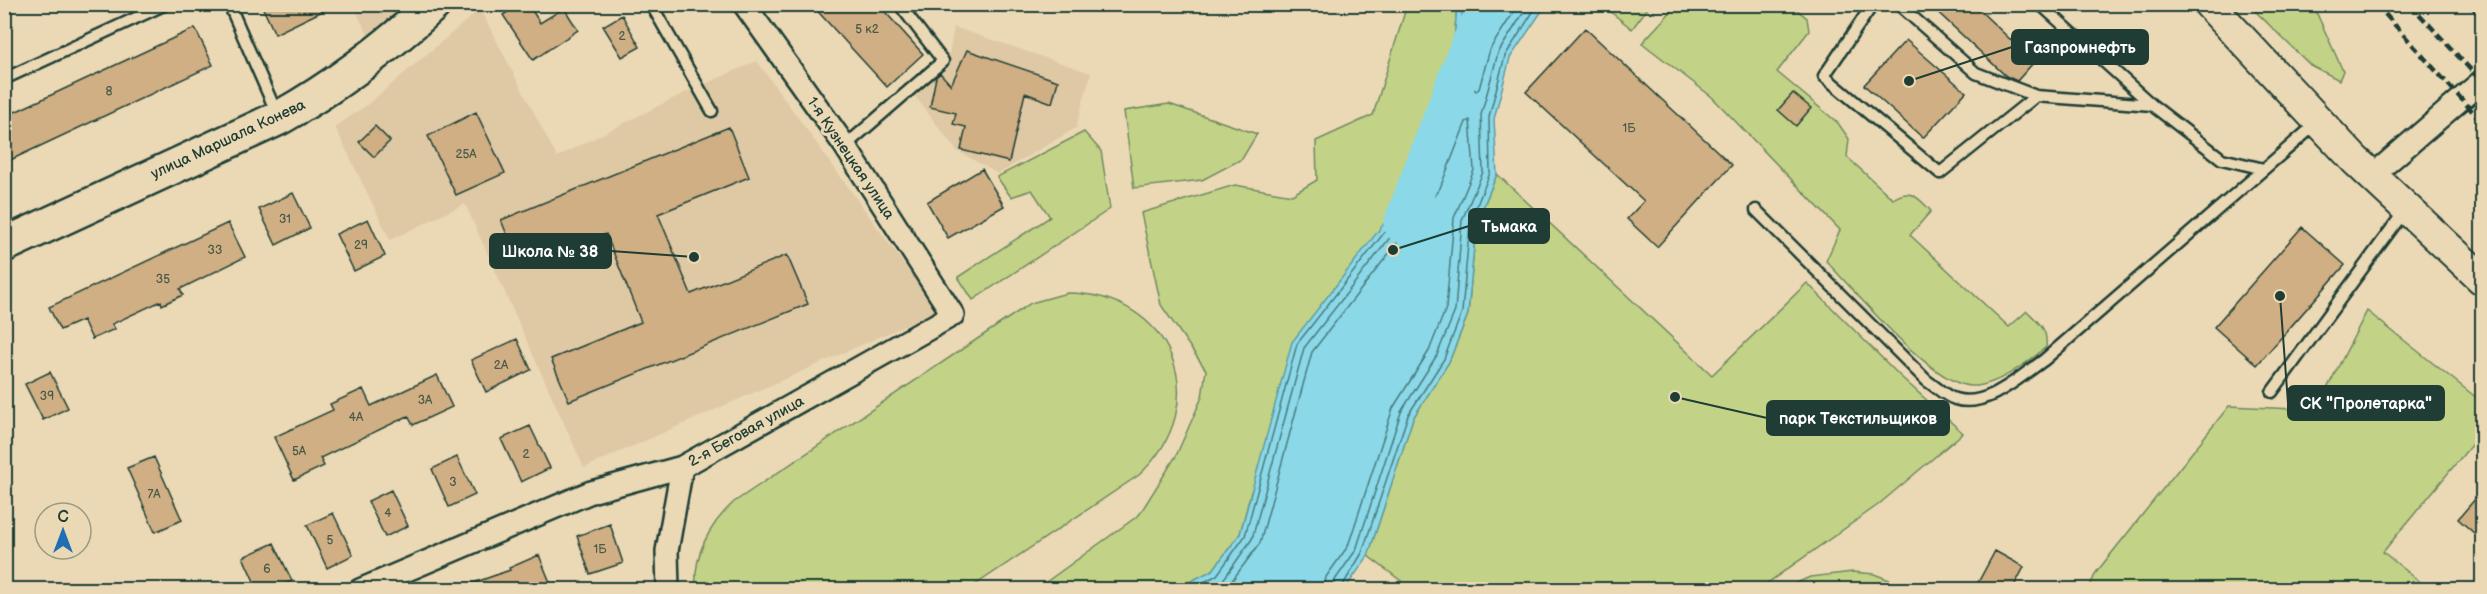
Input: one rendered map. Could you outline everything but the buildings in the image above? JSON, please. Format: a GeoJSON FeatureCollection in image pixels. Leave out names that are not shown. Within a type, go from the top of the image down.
{"type":"FeatureCollection","features":[{"type":"Feature","properties":{"kind":"main road","name":"улица Маршала Конева"},"geometry":{"type":"LineString","coordinates":[[4,245],[279,118],[317,97],[386,48],[434,4]]}},
{"type":"Feature","properties":{"kind":"main road"},"geometry":{"type":"LineString","coordinates":[[2209,4],[2372,176],[2482,279]]}},
{"type":"Feature","properties":{"kind":"street","name":"1-я Кузнецкая улица"},"geometry":{"type":"LineString","coordinates":[[744,4],[845,146],[953,315]]}},
{"type":"Feature","properties":{"kind":"street"},"geometry":{"type":"LineString","coordinates":[[2372,176],[2482,81]]}},
{"type":"Feature","properties":{"kind":"street","name":"2-я Беговая улица"},"geometry":{"type":"LineString","coordinates":[[372,587],[591,492],[682,467],[953,315]]}},
{"type":"Feature","properties":{"kind":"street"},"geometry":{"type":"LineString","coordinates":[[668,590],[667,551],[682,467]]}},
{"type":"Feature","properties":{"kind":"lane"},"geometry":{"type":"LineString","coordinates":[[4,80],[166,4]]}},
{"type":"Feature","properties":{"kind":"lane"},"geometry":{"type":"LineString","coordinates":[[229,4],[279,118]]}},
{"type":"Feature","properties":{"kind":"lane"},"geometry":{"type":"LineString","coordinates":[[651,4],[712,111]]}},
{"type":"Feature","properties":{"kind":"lane"},"geometry":{"type":"LineString","coordinates":[[845,146],[943,61],[899,4]]}},
{"type":"Feature","properties":{"kind":"lane"},"geometry":{"type":"LineString","coordinates":[[1873,4],[1824,75],[1940,173],[2036,96]]}},
{"type":"Feature","properties":{"kind":"lane"},"geometry":{"type":"LineString","coordinates":[[1898,4],[1976,73],[2036,96],[2152,105]]}},
{"type":"Feature","properties":{"kind":"lane"},"geometry":{"type":"LineString","coordinates":[[2040,4],[2152,105],[2222,159],[2264,169]]}},
{"type":"Feature","properties":{"kind":"lane"},"geometry":{"type":"LineString","coordinates":[[2477,4],[2482,10]]}},
{"type":"Feature","properties":{"kind":"lane"},"geometry":{"type":"LineString","coordinates":[[1756,210],[1927,381],[1955,399],[1975,399],[1995,393],[2044,360],[2319,120]]}},
{"type":"Feature","properties":{"kind":"lane"},"geometry":{"type":"LineString","coordinates":[[2272,392],[2407,209]]}},
{"type":"Feature","properties":{"kind":"shaded area"},"geometry":{"type":"Polygon","coordinates":[[[353,5],[406,5],[369,37],[353,5]]]}},
{"type":"Feature","properties":{"kind":"shaded area"},"geometry":{"type":"Polygon","coordinates":[[[480,9],[557,157],[682,94],[757,61],[938,311],[584,468],[465,204],[390,240],[335,127],[368,104],[480,9]]]}},
{"type":"Feature","properties":{"kind":"shaded area"},"geometry":{"type":"Polygon","coordinates":[[[954,27],[1091,73],[1076,128],[998,174],[956,150],[911,91],[948,60],[954,27]]]}},
{"type":"Feature","properties":{"kind":"green space"},"geometry":{"type":"Polygon","coordinates":[[[1407,5],[1457,5],[1449,104],[1421,176],[1360,257],[1251,492],[1240,534],[1213,570],[1176,589],[1035,590],[1139,515],[1176,456],[1202,397],[1206,370],[1161,305],[1141,213],[1235,185],[1292,195],[1317,180],[1316,141],[1373,115],[1407,5]]]}},
{"type":"Feature","properties":{"kind":"green space"},"geometry":{"type":"Polygon","coordinates":[[[1602,5],[1650,5],[1632,29],[1602,5]]]}},
{"type":"Feature","properties":{"kind":"green space"},"geometry":{"type":"Polygon","coordinates":[[[1677,5],[1791,5],[1807,18],[1809,31],[1777,72],[1838,123],[1849,139],[1847,157],[1893,199],[1910,194],[1918,198],[1931,211],[1910,235],[2009,327],[2027,311],[2044,331],[2046,347],[2021,366],[1990,383],[1979,386],[1953,381],[1914,353],[1826,261],[1840,230],[1712,97],[1642,43],[1677,5]]]}},
{"type":"Feature","properties":{"kind":"green space"},"geometry":{"type":"Polygon","coordinates":[[[2249,5],[2313,5],[2343,71],[2339,80],[2310,65],[2249,5]]]}},
{"type":"Feature","properties":{"kind":"green space"},"geometry":{"type":"Polygon","coordinates":[[[1169,104],[1257,134],[1242,159],[1202,180],[1134,188],[1124,111],[1169,104]]]}},
{"type":"Feature","properties":{"kind":"green space"},"geometry":{"type":"Polygon","coordinates":[[[1084,132],[1101,151],[1110,209],[973,300],[958,277],[1050,217],[1032,190],[1011,197],[997,177],[1084,132]]]}},
{"type":"Feature","properties":{"kind":"green space"},"geometry":{"type":"Polygon","coordinates":[[[1497,174],[1712,375],[1807,283],[1900,376],[1963,433],[1878,505],[1759,589],[1412,589],[1368,556],[1413,418],[1449,362],[1468,314],[1476,224],[1497,174]]]}},
{"type":"Feature","properties":{"kind":"green space"},"geometry":{"type":"Polygon","coordinates":[[[1067,293],[1103,298],[1134,311],[1156,332],[1172,357],[1178,386],[1175,416],[1163,447],[1139,475],[969,589],[696,589],[697,564],[704,541],[717,521],[734,502],[1031,303],[1067,293]]]}},
{"type":"Feature","properties":{"kind":"green space"},"geometry":{"type":"Polygon","coordinates":[[[2367,311],[2482,402],[2482,432],[2383,552],[2429,589],[2089,589],[2095,574],[2229,406],[2316,410],[2367,311]]]}},
{"type":"Feature","properties":{"kind":"green space"},"geometry":{"type":"Polygon","coordinates":[[[1853,572],[1874,574],[1913,589],[1783,589],[1810,577],[1853,572]]]}},
{"type":"Feature","properties":{"kind":"water"},"geometry":{"type":"Polygon","coordinates":[[[1457,5],[1546,5],[1510,58],[1494,119],[1497,174],[1476,224],[1468,314],[1449,362],[1413,418],[1368,556],[1345,589],[1176,589],[1213,570],[1240,534],[1292,342],[1421,176],[1449,104],[1457,5]]]}},
{"type":"Feature","properties":{"kind":"waterway"},"geometry":{"type":"LineString","coordinates":[[1403,224],[1466,55],[1488,4]]}},
{"type":"Feature","properties":{"kind":"railway"},"geometry":{"type":"LineString","coordinates":[[2376,4],[2482,122]]}},
{"type":"Feature","properties":{"kind":"railway"},"geometry":{"type":"LineString","coordinates":[[2410,4],[2482,82]]}},
{"type":"Feature","properties":{"kind":"place","name":"Газпромнефть"},"geometry":{"type":"Point","coordinates":[1909,81]}},
{"type":"Feature","properties":{"kind":"place","name":"Тьмака"},"geometry":{"type":"Point","coordinates":[1393,250]}},
{"type":"Feature","properties":{"kind":"place","name":"Школа № 38"},"geometry":{"type":"Point","coordinates":[694,257]}},
{"type":"Feature","properties":{"kind":"place","name":"СК \"Пролетарка\""},"geometry":{"type":"Point","coordinates":[2280,296]}},
{"type":"Feature","properties":{"kind":"place","name":"парк Текстильщиков"},"geometry":{"type":"Point","coordinates":[1675,397]}}]}
